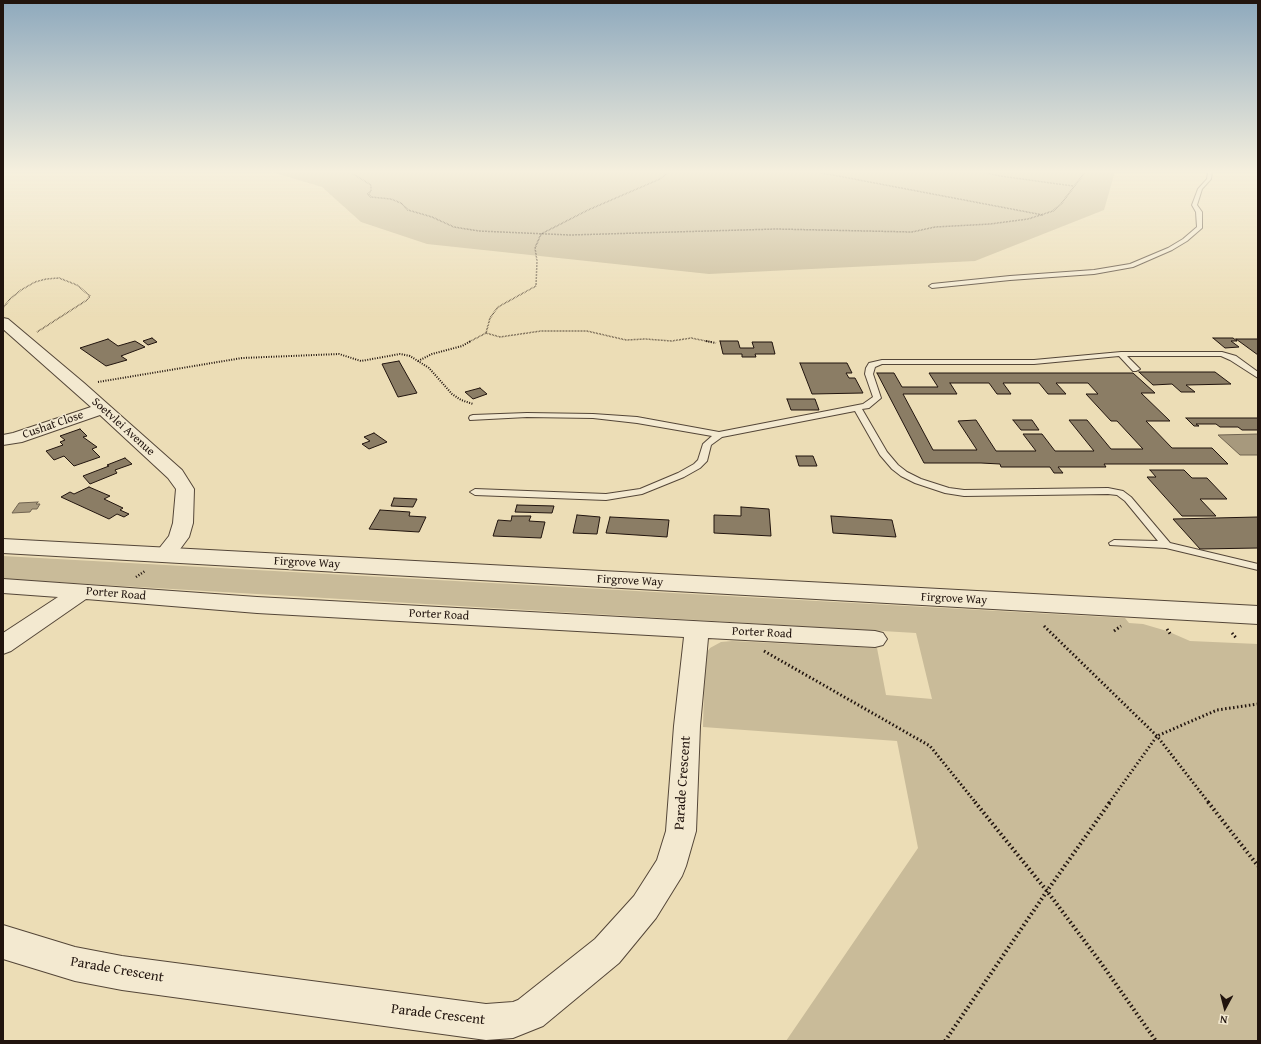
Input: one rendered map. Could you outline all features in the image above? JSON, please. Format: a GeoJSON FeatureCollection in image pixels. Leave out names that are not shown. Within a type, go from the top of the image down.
{"type":"FeatureCollection","features":[{"type":"Feature","properties":{"kind":"street","name":"Soetvlei Avenue"},"geometry":{"type":"LineString","coordinates":[[3,322],[103,408],[175,474],[185,489],[183,523],[179,537],[165,554]]}},
{"type":"Feature","properties":{"kind":"street","name":"Cushat Close"},"geometry":{"type":"LineString","coordinates":[[3,440],[16,438],[103,408]]}},
{"type":"Feature","properties":{"kind":"street","name":"Firgrove Way"},"geometry":{"type":"LineString","coordinates":[[3,546],[1258,615]]}},
{"type":"Feature","properties":{"kind":"street","name":"Porter Road"},"geometry":{"type":"LineString","coordinates":[[3,586],[257,605],[875,639]]}},
{"type":"Feature","properties":{"kind":"street"},"geometry":{"type":"LineString","coordinates":[[3,645],[82,591]]}},
{"type":"Feature","properties":{"kind":"street","name":"Parade Crescent"},"geometry":{"type":"LineString","coordinates":[[3,942],[75,964],[122,974],[486,1022],[513,1020],[530,1013],[607,951],[645,907],[671,866],[681,831],[687,726],[697,629]]}},
{"type":"Feature","properties":{"kind":"lane"},"geometry":{"type":"LineString","coordinates":[[932,286],[1010,278],[1094,272],[1131,266],[1170,249],[1185,240],[1200,227],[1200,221]]}},
{"type":"Feature","properties":{"kind":"lane"},"geometry":{"type":"LineString","coordinates":[[1121,354],[1136,370]]}},
{"type":"Feature","properties":{"kind":"lane"},"geometry":{"type":"LineString","coordinates":[[473,418],[527,415],[593,416],[637,420],[719,435],[866,406],[877,398],[869,374],[872,365],[882,362],[1034,362],[1121,354],[1222,354],[1233,358],[1258,376]]}},
{"type":"Feature","properties":{"kind":"lane"},"geometry":{"type":"LineString","coordinates":[[857,407],[883,453],[895,467],[904,474],[918,481],[948,491],[964,493],[1108,491],[1120,493],[1128,499],[1166,545]]}},
{"type":"Feature","properties":{"kind":"lane"},"geometry":{"type":"LineString","coordinates":[[475,492],[606,498],[642,491],[681,475],[697,466],[702,461],[707,444],[719,435]]}},
{"type":"Feature","properties":{"kind":"lane"},"geometry":{"type":"LineString","coordinates":[[1114,543],[1166,545],[1258,567]]}},
{"type":"Feature","properties":{"kind":"path"},"geometry":{"type":"LineString","coordinates":[[439,221],[454,228],[479,231],[570,235],[776,229],[912,232],[934,227],[990,224],[1015,221]]}},
{"type":"Feature","properties":{"kind":"path"},"geometry":{"type":"LineString","coordinates":[[486,333],[490,318],[498,307],[536,286],[537,261],[535,248],[541,234],[567,221]]}},
{"type":"Feature","properties":{"kind":"path"},"geometry":{"type":"LineString","coordinates":[[3,308],[10,299],[22,290],[35,282],[46,279],[59,278],[77,285],[90,296],[81,304],[24,340]]}},
{"type":"Feature","properties":{"kind":"path"},"geometry":{"type":"LineString","coordinates":[[418,361],[432,354],[462,346],[486,333],[500,337],[541,331],[587,331],[626,340],[645,339],[672,341],[691,338],[716,343]]}},
{"type":"Feature","properties":{"kind":"path"},"geometry":{"type":"LineString","coordinates":[[78,386],[242,358],[279,355],[339,354],[361,361],[400,354],[410,356],[429,368],[452,394],[461,400],[478,405]]}},
{"type":"Feature","properties":{"kind":"path"},"geometry":{"type":"LineString","coordinates":[[1044,626],[1157,736],[1258,866]]}},
{"type":"Feature","properties":{"kind":"path"},"geometry":{"type":"LineString","coordinates":[[1167,628],[1171,635]]}},
{"type":"Feature","properties":{"kind":"path"},"geometry":{"type":"LineString","coordinates":[[729,631],[930,746],[1047,891],[1102,963],[1156,1041]]}},
{"type":"Feature","properties":{"kind":"path"},"geometry":{"type":"LineString","coordinates":[[1232,632],[1237,639]]}},
{"type":"Feature","properties":{"kind":"path"},"geometry":{"type":"LineString","coordinates":[[945,1041],[1047,891],[1157,736],[1217,710],[1258,704]]}},
{"type":"Feature","properties":{"kind":"shaded area"},"geometry":{"type":"Polygon","coordinates":[[[360,221],[1077,221],[975,261],[709,274],[427,244],[360,221]]]}},
{"type":"Feature","properties":{"kind":"shaded area"},"geometry":{"type":"Polygon","coordinates":[[[1258,434],[1258,455],[1240,455],[1218,435],[1258,434]]]}},
{"type":"Feature","properties":{"kind":"shaded area"},"geometry":{"type":"Polygon","coordinates":[[[38,502],[36,504],[40,504],[37,509],[32,509],[30,512],[12,513],[19,503],[38,502]]]}},
{"type":"Feature","properties":{"kind":"shaded area"},"geometry":{"type":"Polygon","coordinates":[[[3,556],[1125,618],[1129,623],[1143,624],[1167,631],[1190,641],[1258,644],[1258,1041],[786,1041],[918,848],[897,741],[703,727],[705,655],[710,648],[721,642],[732,641],[877,648],[886,695],[932,699],[916,633],[3,579],[3,556]]]}},
{"type":"Feature","properties":{"kind":"building"},"geometry":{"type":"Polygon","coordinates":[[[152,338],[157,342],[148,345],[143,341],[152,338]]]}},
{"type":"Feature","properties":{"kind":"building"},"geometry":{"type":"Polygon","coordinates":[[[1213,338],[1233,338],[1237,341],[1231,341],[1239,347],[1225,348],[1213,338]]]}},
{"type":"Feature","properties":{"kind":"building"},"geometry":{"type":"Polygon","coordinates":[[[108,339],[118,346],[135,341],[145,347],[121,356],[127,360],[106,366],[80,348],[108,339]]]}},
{"type":"Feature","properties":{"kind":"building"},"geometry":{"type":"Polygon","coordinates":[[[1236,339],[1258,339],[1258,355],[1236,339]]]}},
{"type":"Feature","properties":{"kind":"building"},"geometry":{"type":"Polygon","coordinates":[[[720,341],[738,341],[740,348],[754,348],[752,342],[772,342],[775,354],[755,354],[756,357],[742,357],[742,354],[723,354],[720,341]]]}},
{"type":"Feature","properties":{"kind":"building"},"geometry":{"type":"Polygon","coordinates":[[[399,361],[417,393],[398,397],[382,364],[399,361]]]}},
{"type":"Feature","properties":{"kind":"building"},"geometry":{"type":"Polygon","coordinates":[[[800,363],[847,363],[852,373],[846,373],[849,378],[855,378],[863,393],[812,394],[800,363]]]}},
{"type":"Feature","properties":{"kind":"building"},"geometry":{"type":"Polygon","coordinates":[[[1139,372],[1215,372],[1231,384],[1186,385],[1195,392],[1181,392],[1172,384],[1153,385],[1139,372]]]}},
{"type":"Feature","properties":{"kind":"building"},"geometry":{"type":"Polygon","coordinates":[[[877,373],[894,373],[902,387],[938,387],[929,373],[1133,373],[1155,393],[1141,393],[1170,421],[1146,421],[1172,448],[1212,448],[1228,464],[1104,464],[1106,467],[1058,467],[1063,473],[1054,473],[1050,467],[1001,467],[1000,464],[981,463],[924,463],[877,373]],[[950,383],[957,394],[903,394],[933,450],[977,450],[958,421],[976,420],[996,451],[1036,451],[1023,434],[1042,434],[1055,451],[1094,451],[1069,420],[1087,420],[1111,449],[1143,449],[1117,421],[1111,421],[1086,394],[1098,394],[1088,383],[1056,383],[1066,394],[1048,394],[1039,383],[1003,383],[1011,394],[997,394],[989,383],[950,383]]]}},
{"type":"Feature","properties":{"kind":"building"},"geometry":{"type":"Polygon","coordinates":[[[480,388],[487,394],[473,399],[465,392],[480,388]]]}},
{"type":"Feature","properties":{"kind":"building"},"geometry":{"type":"Polygon","coordinates":[[[787,399],[815,399],[819,410],[791,410],[787,399]]]}},
{"type":"Feature","properties":{"kind":"building"},"geometry":{"type":"Polygon","coordinates":[[[1186,418],[1258,418],[1258,430],[1242,430],[1238,427],[1220,427],[1216,424],[1196,424],[1199,426],[1194,426],[1186,418]]]}},
{"type":"Feature","properties":{"kind":"building"},"geometry":{"type":"Polygon","coordinates":[[[1013,420],[1032,420],[1039,430],[1021,430],[1013,420]]]}},
{"type":"Feature","properties":{"kind":"building"},"geometry":{"type":"Polygon","coordinates":[[[80,429],[87,436],[83,437],[97,447],[92,449],[100,457],[74,466],[64,456],[54,460],[46,451],[63,445],[60,442],[65,440],[60,436],[80,429]]]}},
{"type":"Feature","properties":{"kind":"building"},"geometry":{"type":"Polygon","coordinates":[[[374,433],[387,442],[369,449],[362,444],[370,441],[364,437],[374,433]]]}},
{"type":"Feature","properties":{"kind":"building"},"geometry":{"type":"Polygon","coordinates":[[[796,456],[813,456],[817,466],[799,466],[796,456]]]}},
{"type":"Feature","properties":{"kind":"building"},"geometry":{"type":"Polygon","coordinates":[[[125,458],[132,464],[115,470],[117,473],[90,484],[83,476],[109,466],[107,465],[125,458]]]}},
{"type":"Feature","properties":{"kind":"building"},"geometry":{"type":"Polygon","coordinates":[[[1150,470],[1184,470],[1192,478],[1207,478],[1227,499],[1200,499],[1216,516],[1182,516],[1147,477],[1156,477],[1150,470]]]}},
{"type":"Feature","properties":{"kind":"building"},"geometry":{"type":"Polygon","coordinates":[[[89,487],[110,496],[104,499],[123,508],[120,510],[129,514],[124,517],[117,514],[109,519],[61,497],[70,492],[74,494],[89,487]]]}},
{"type":"Feature","properties":{"kind":"building"},"geometry":{"type":"Polygon","coordinates":[[[394,498],[417,499],[413,507],[391,506],[394,498]]]}},
{"type":"Feature","properties":{"kind":"building"},"geometry":{"type":"Polygon","coordinates":[[[517,505],[554,506],[552,513],[515,512],[517,505]]]}},
{"type":"Feature","properties":{"kind":"building"},"geometry":{"type":"Polygon","coordinates":[[[741,507],[769,509],[771,536],[714,533],[714,515],[741,516],[741,507]]]}},
{"type":"Feature","properties":{"kind":"building"},"geometry":{"type":"Polygon","coordinates":[[[380,510],[410,512],[409,516],[426,517],[419,532],[369,529],[380,510]]]}},
{"type":"Feature","properties":{"kind":"building"},"geometry":{"type":"Polygon","coordinates":[[[577,515],[600,517],[597,534],[573,533],[577,515]]]}},
{"type":"Feature","properties":{"kind":"building"},"geometry":{"type":"Polygon","coordinates":[[[512,516],[531,516],[529,521],[545,522],[541,538],[493,536],[498,520],[511,521],[512,516]]]}},
{"type":"Feature","properties":{"kind":"building"},"geometry":{"type":"Polygon","coordinates":[[[831,516],[892,520],[896,537],[833,533],[831,516]]]}},
{"type":"Feature","properties":{"kind":"building"},"geometry":{"type":"Polygon","coordinates":[[[610,517],[669,520],[667,537],[606,533],[610,517]]]}},
{"type":"Feature","properties":{"kind":"building"},"geometry":{"type":"Polygon","coordinates":[[[1258,517],[1258,548],[1200,549],[1173,519],[1258,517]]]}}]}
